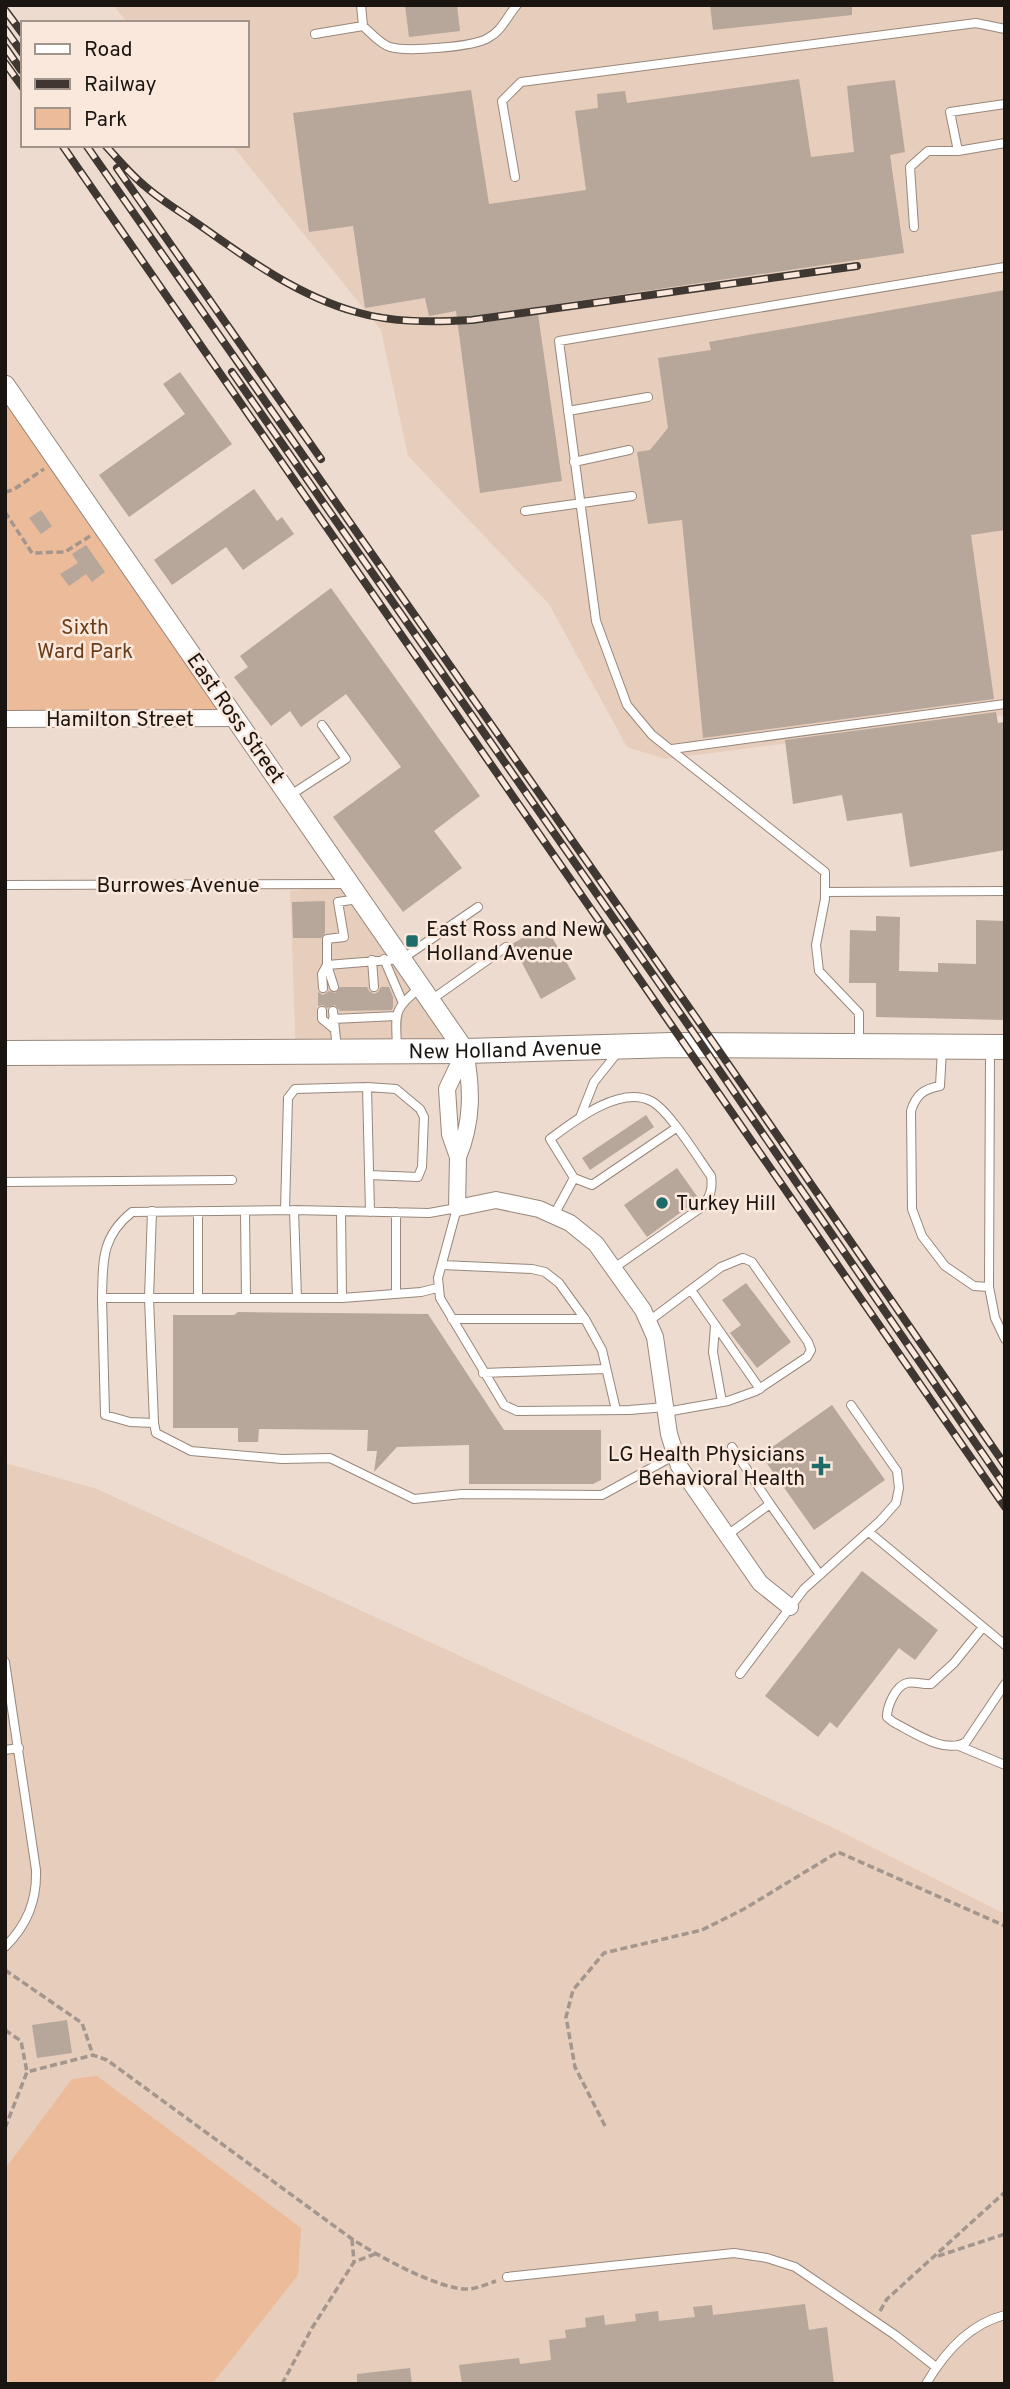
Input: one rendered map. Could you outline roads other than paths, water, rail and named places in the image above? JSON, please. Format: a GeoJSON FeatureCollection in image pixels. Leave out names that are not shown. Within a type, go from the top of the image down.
{"type":"FeatureCollection","features":[{"type":"Feature","properties":{"kind":"main road","name":"New Holland Avenue"},"geometry":{"type":"LineString","coordinates":[[5,1053],[334,1028],[397,1051],[623,1045],[997,1047]]}},
{"type":"Feature","properties":{"kind":"street","name":"East Ross Street"},"geometry":{"type":"LineString","coordinates":[[5,385],[356,891],[393,959],[426,993],[465,1051]]}},
{"type":"Feature","properties":{"kind":"street","name":"Hamilton Street"},"geometry":{"type":"LineString","coordinates":[[5,719],[236,718]]}},
{"type":"Feature","properties":{"kind":"street"},"geometry":{"type":"LineString","coordinates":[[458,1157],[450,1134],[447,1089],[465,1051]]}},
{"type":"Feature","properties":{"kind":"street"},"geometry":{"type":"LineString","coordinates":[[465,1051],[471,1083],[467,1134],[458,1157],[457,1208],[496,1200],[554,1215],[584,1232],[596,1244],[649,1321],[659,1351],[674,1455],[688,1482],[760,1583],[790,1607]]}},
{"type":"Feature","properties":{"kind":"lane"},"geometry":{"type":"LineString","coordinates":[[361,5],[363,26],[387,46],[402,49],[487,40],[502,27],[517,5]]}},
{"type":"Feature","properties":{"kind":"lane"},"geometry":{"type":"LineString","coordinates":[[515,177],[502,101],[521,82],[976,23],[1005,29]]}},
{"type":"Feature","properties":{"kind":"lane"},"geometry":{"type":"LineString","coordinates":[[315,34],[363,26]]}},
{"type":"Feature","properties":{"kind":"lane"},"geometry":{"type":"LineString","coordinates":[[958,151],[950,112],[1005,104]]}},
{"type":"Feature","properties":{"kind":"lane"},"geometry":{"type":"LineString","coordinates":[[915,227],[911,167],[928,151],[958,151],[1005,143]]}},
{"type":"Feature","properties":{"kind":"lane"},"geometry":{"type":"LineString","coordinates":[[859,1046],[859,1013],[819,971],[816,945],[825,892],[825,872],[652,735],[627,705],[596,621],[559,341],[1005,267]]}},
{"type":"Feature","properties":{"kind":"lane"},"geometry":{"type":"LineString","coordinates":[[568,411],[648,397]]}},
{"type":"Feature","properties":{"kind":"lane"},"geometry":{"type":"LineString","coordinates":[[574,462],[629,450]]}},
{"type":"Feature","properties":{"kind":"lane"},"geometry":{"type":"LineString","coordinates":[[526,511],[632,496]]}},
{"type":"Feature","properties":{"kind":"lane"},"geometry":{"type":"LineString","coordinates":[[672,749],[1005,704]]}},
{"type":"Feature","properties":{"kind":"lane"},"geometry":{"type":"LineString","coordinates":[[289,796],[346,759],[322,725]]}},
{"type":"Feature","properties":{"kind":"lane","name":"Burrowes Avenue"},"geometry":{"type":"LineString","coordinates":[[5,885],[356,891]]}},
{"type":"Feature","properties":{"kind":"lane"},"geometry":{"type":"LineString","coordinates":[[334,987],[327,965],[327,939],[344,937],[338,902],[356,891]]}},
{"type":"Feature","properties":{"kind":"lane"},"geometry":{"type":"LineString","coordinates":[[825,892],[1005,891]]}},
{"type":"Feature","properties":{"kind":"lane"},"geometry":{"type":"LineString","coordinates":[[327,965],[393,959],[478,906]]}},
{"type":"Feature","properties":{"kind":"lane"},"geometry":{"type":"LineString","coordinates":[[402,1001],[426,993],[506,947]]}},
{"type":"Feature","properties":{"kind":"lane"},"geometry":{"type":"LineString","coordinates":[[393,959],[402,1001],[396,1016],[397,1051]]}},
{"type":"Feature","properties":{"kind":"lane"},"geometry":{"type":"LineString","coordinates":[[372,960],[374,987]]}},
{"type":"Feature","properties":{"kind":"lane"},"geometry":{"type":"LineString","coordinates":[[323,988],[322,974],[327,965]]}},
{"type":"Feature","properties":{"kind":"lane"},"geometry":{"type":"LineString","coordinates":[[322,1011],[322,1019],[334,1028],[376,1013],[396,1016]]}},
{"type":"Feature","properties":{"kind":"lane"},"geometry":{"type":"LineString","coordinates":[[581,1115],[594,1082],[623,1045]]}},
{"type":"Feature","properties":{"kind":"lane"},"geometry":{"type":"LineString","coordinates":[[942,1046],[940,1086],[927,1088],[915,1098],[911,1111],[912,1209],[922,1236],[945,1266],[974,1286],[989,1287]]}},
{"type":"Feature","properties":{"kind":"lane"},"geometry":{"type":"LineString","coordinates":[[997,1047],[989,1287],[995,1318],[1005,1339]]}},
{"type":"Feature","properties":{"kind":"lane"},"geometry":{"type":"LineString","coordinates":[[368,1087],[370,1212]]}},
{"type":"Feature","properties":{"kind":"lane"},"geometry":{"type":"LineString","coordinates":[[297,1298],[289,1210],[288,1098],[295,1089],[396,1089],[420,1109],[424,1117],[422,1167],[418,1177],[369,1175]]}},
{"type":"Feature","properties":{"kind":"lane"},"geometry":{"type":"LineString","coordinates":[[614,1268],[702,1207],[710,1198],[713,1186],[711,1176],[665,1112],[653,1101],[640,1097],[626,1097],[581,1115],[550,1139],[574,1178],[592,1185],[676,1128]]}},
{"type":"Feature","properties":{"kind":"lane"},"geometry":{"type":"LineString","coordinates":[[554,1215],[574,1178]]}},
{"type":"Feature","properties":{"kind":"lane"},"geometry":{"type":"LineString","coordinates":[[5,1182],[232,1180]]}},
{"type":"Feature","properties":{"kind":"lane"},"geometry":{"type":"LineString","coordinates":[[154,1423],[130,1422],[105,1415],[103,1252],[120,1221],[132,1212],[439,1212],[457,1208],[442,1265],[438,1288],[440,1298],[499,1400],[511,1409],[666,1409],[722,1402],[760,1389],[807,1357],[811,1350],[752,1262],[743,1258],[721,1267],[649,1321]]}},
{"type":"Feature","properties":{"kind":"lane"},"geometry":{"type":"LineString","coordinates":[[245,1210],[246,1298]]}},
{"type":"Feature","properties":{"kind":"lane"},"geometry":{"type":"LineString","coordinates":[[152,1211],[149,1298],[154,1423],[156,1433],[191,1451],[282,1459],[330,1458],[414,1499],[462,1494],[602,1495],[674,1455]]}},
{"type":"Feature","properties":{"kind":"lane"},"geometry":{"type":"LineString","coordinates":[[198,1211],[198,1298]]}},
{"type":"Feature","properties":{"kind":"lane"},"geometry":{"type":"LineString","coordinates":[[341,1211],[342,1298]]}},
{"type":"Feature","properties":{"kind":"lane"},"geometry":{"type":"LineString","coordinates":[[396,1212],[396,1294]]}},
{"type":"Feature","properties":{"kind":"lane"},"geometry":{"type":"LineString","coordinates":[[442,1265],[532,1269],[545,1272],[559,1283],[602,1350],[616,1410]]}},
{"type":"Feature","properties":{"kind":"lane"},"geometry":{"type":"LineString","coordinates":[[102,1297],[342,1298],[421,1292],[438,1288]]}},
{"type":"Feature","properties":{"kind":"lane"},"geometry":{"type":"LineString","coordinates":[[691,1290],[760,1389]]}},
{"type":"Feature","properties":{"kind":"lane"},"geometry":{"type":"LineString","coordinates":[[452,1319],[584,1319]]}},
{"type":"Feature","properties":{"kind":"lane"},"geometry":{"type":"LineString","coordinates":[[715,1324],[713,1352],[722,1402]]}},
{"type":"Feature","properties":{"kind":"lane"},"geometry":{"type":"LineString","coordinates":[[483,1373],[606,1369]]}},
{"type":"Feature","properties":{"kind":"lane"},"geometry":{"type":"LineString","coordinates":[[740,1674],[804,1589],[869,1532],[896,1503],[899,1488],[897,1471],[851,1405]]}},
{"type":"Feature","properties":{"kind":"lane"},"geometry":{"type":"LineString","coordinates":[[732,1447],[820,1575]]}},
{"type":"Feature","properties":{"kind":"lane"},"geometry":{"type":"LineString","coordinates":[[726,1536],[771,1504]]}},
{"type":"Feature","properties":{"kind":"lane"},"geometry":{"type":"LineString","coordinates":[[869,1532],[1005,1645]]}},
{"type":"Feature","properties":{"kind":"lane"},"geometry":{"type":"LineString","coordinates":[[983,1627],[954,1663],[931,1684],[908,1682],[902,1686],[887,1709],[887,1717],[893,1723],[947,1747],[959,1746],[966,1742],[1005,1684]]}},
{"type":"Feature","properties":{"kind":"lane"},"geometry":{"type":"LineString","coordinates":[[5,1662],[19,1748],[36,1888],[29,1914],[20,1931],[5,1947]]}},
{"type":"Feature","properties":{"kind":"lane"},"geometry":{"type":"LineString","coordinates":[[959,1746],[1005,1765]]}},
{"type":"Feature","properties":{"kind":"lane"},"geometry":{"type":"LineString","coordinates":[[5,1750],[19,1748]]}},
{"type":"Feature","properties":{"kind":"lane"},"geometry":{"type":"LineString","coordinates":[[507,2277],[734,2253],[767,2258],[794,2267],[874,2320],[936,2367]]}},
{"type":"Feature","properties":{"kind":"lane"},"geometry":{"type":"LineString","coordinates":[[926,2384],[936,2367],[971,2330],[1005,2315]]}},
{"type":"Feature","properties":{"kind":"railway"},"geometry":{"type":"LineString","coordinates":[[5,10],[21,31]]}},
{"type":"Feature","properties":{"kind":"railway"},"geometry":{"type":"LineString","coordinates":[[5,29],[21,51]]}},
{"type":"Feature","properties":{"kind":"railway"},"geometry":{"type":"LineString","coordinates":[[5,47],[21,70]]}},
{"type":"Feature","properties":{"kind":"railway"},"geometry":{"type":"LineString","coordinates":[[5,63],[21,85]]}},
{"type":"Feature","properties":{"kind":"railway"},"geometry":{"type":"LineString","coordinates":[[63,147],[1005,1507]]}},
{"type":"Feature","properties":{"kind":"railway"},"geometry":{"type":"LineString","coordinates":[[87,147],[1005,1465]]}},
{"type":"Feature","properties":{"kind":"railway"},"geometry":{"type":"LineString","coordinates":[[107,147],[152,192],[273,275],[335,305],[384,318],[472,320],[857,266]]}},
{"type":"Feature","properties":{"kind":"railway"},"geometry":{"type":"LineString","coordinates":[[117,168],[321,459]]}},
{"type":"Feature","properties":{"kind":"railway"},"geometry":{"type":"LineString","coordinates":[[232,372],[684,1019],[1005,1486]]}},
{"type":"Feature","properties":{"kind":"place","name":"East Ross and New Holland Avenue"},"geometry":{"type":"Point","coordinates":[412,941]}},
{"type":"Feature","properties":{"kind":"place","name":"Turkey Hill"},"geometry":{"type":"Point","coordinates":[662,1203]}},
{"type":"Feature","properties":{"kind":"place","name":"LG Health Physicians Behavioral Health"},"geometry":{"type":"Point","coordinates":[821,1466]}},
{"type":"Feature","properties":{"kind":"park label","name":"Sixth Ward Park"},"geometry":{"type":"Point","coordinates":[85,639]}}]}
